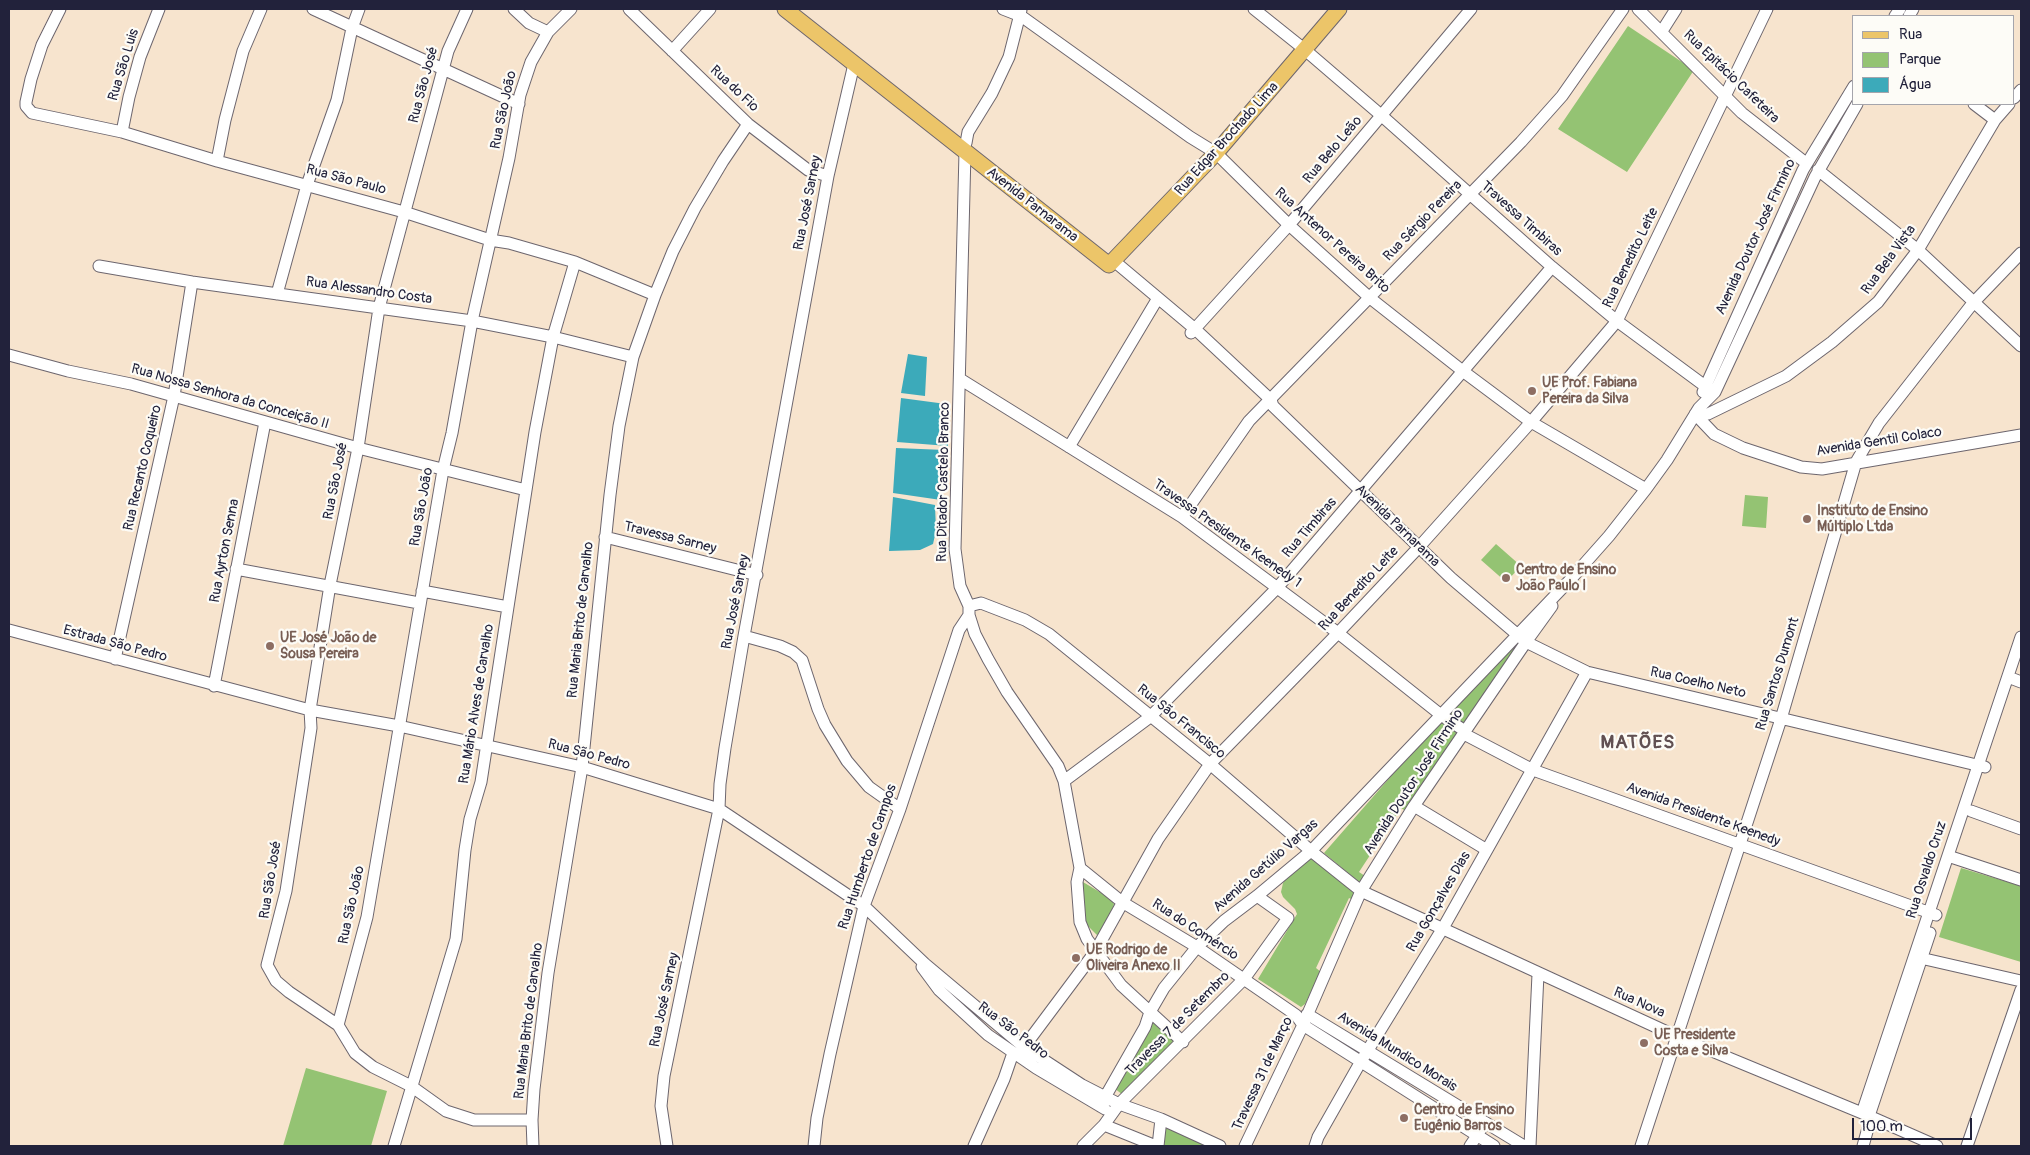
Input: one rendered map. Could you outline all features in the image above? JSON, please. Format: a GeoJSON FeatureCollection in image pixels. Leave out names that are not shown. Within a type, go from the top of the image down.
{"type":"FeatureCollection","features":[{"type":"Feature","properties":{"kind":"main road","name":"Avenida Parnarama"},"geometry":{"type":"LineString","coordinates":[[785,9],[856,61],[1111,262]]}},
{"type":"Feature","properties":{"kind":"main road","name":"Avenida Parnarama"},"geometry":{"type":"LineString","coordinates":[[797,9],[856,61]]}},
{"type":"Feature","properties":{"kind":"main road","name":"Rua Edgar Brochado Lima"},"geometry":{"type":"LineString","coordinates":[[1111,262],[1216,154],[1338,9]]}},
{"type":"Feature","properties":{"kind":"street","name":"Rua São Paulo"},"geometry":{"type":"LineString","coordinates":[[60,9],[42,44],[31,79],[26,106],[32,113],[122,132],[217,161],[404,212],[490,240],[508,242],[575,262],[655,295]]}},
{"type":"Feature","properties":{"kind":"street","name":"Rua São Luis"},"geometry":{"type":"LineString","coordinates":[[122,132],[138,64],[159,9]]}},
{"type":"Feature","properties":{"kind":"street"},"geometry":{"type":"LineString","coordinates":[[217,161],[225,120],[243,51],[261,9]]}},
{"type":"Feature","properties":{"kind":"street"},"geometry":{"type":"LineString","coordinates":[[313,9],[519,104]]}},
{"type":"Feature","properties":{"kind":"street"},"geometry":{"type":"LineString","coordinates":[[277,294],[308,185],[337,100],[352,28],[359,9]]}},
{"type":"Feature","properties":{"kind":"street","name":"Rua São José"},"geometry":{"type":"LineString","coordinates":[[338,1025],[289,992],[276,981],[267,965],[286,891],[311,728],[310,710],[330,586],[358,448],[379,308],[452,40],[467,9]]}},
{"type":"Feature","properties":{"kind":"street"},"geometry":{"type":"LineString","coordinates":[[514,9],[530,23],[548,32]]}},
{"type":"Feature","properties":{"kind":"street","name":"Rua São João"},"geometry":{"type":"LineString","coordinates":[[338,1025],[367,917],[443,470],[452,433],[472,321],[524,79],[548,32],[571,9]]}},
{"type":"Feature","properties":{"kind":"street","name":"Rua do Fio"},"geometry":{"type":"LineString","coordinates":[[629,9],[748,124],[808,170],[828,176]]}},
{"type":"Feature","properties":{"kind":"street"},"geometry":{"type":"LineString","coordinates":[[672,51],[710,9]]}},
{"type":"Feature","properties":{"kind":"street","name":"Rua Antenor Pereira Brito"},"geometry":{"type":"LineString","coordinates":[[1003,9],[1021,12],[1190,137],[1216,154],[1289,225],[1370,298],[1464,372],[1531,422],[1646,489]]}},
{"type":"Feature","properties":{"kind":"street","name":"Travessa Timbiras"},"geometry":{"type":"LineString","coordinates":[[1254,9],[1304,49],[1471,193],[1552,267],[1617,321],[1710,389]]}},
{"type":"Feature","properties":{"kind":"street","name":"Rua Belo Leão"},"geometry":{"type":"LineString","coordinates":[[1193,331],[1289,225],[1471,9]]}},
{"type":"Feature","properties":{"kind":"street","name":"Rua Sérgio Pereira"},"geometry":{"type":"LineString","coordinates":[[1182,517],[1249,421],[1270,403],[1562,96],[1623,9]]}},
{"type":"Feature","properties":{"kind":"street","name":"Rua Epitácio Cafeteira"},"geometry":{"type":"LineString","coordinates":[[1638,9],[1726,97],[1760,128],[1818,171]]}},
{"type":"Feature","properties":{"kind":"street"},"geometry":{"type":"LineString","coordinates":[[1662,31],[1676,9]]}},
{"type":"Feature","properties":{"kind":"street","name":"Rua Benedito Leite"},"geometry":{"type":"LineString","coordinates":[[1024,1047],[1095,952],[1158,839],[1210,764],[1419,547],[1531,422],[1617,321],[1767,9]]}},
{"type":"Feature","properties":{"kind":"street","name":"Rua Ditador Castelo Branco"},"geometry":{"type":"LineString","coordinates":[[1021,12],[1009,57],[992,93],[968,132],[970,152],[960,379],[956,549],[960,586],[975,634],[998,677],[1058,766],[1064,781],[1080,868],[1078,882],[1080,922],[1095,952],[1121,985],[1184,1042]]}},
{"type":"Feature","properties":{"kind":"street","name":"Rua José Sarney"},"geometry":{"type":"LineString","coordinates":[[667,1146],[661,1106],[664,1076],[719,809],[725,748],[744,636],[757,575],[828,176],[856,61]]}},
{"type":"Feature","properties":{"kind":"street","name":"Avenida Doutor José Firmino"},"geometry":{"type":"LineString","coordinates":[[1710,389],[1737,313],[1807,163],[1852,89]]}},
{"type":"Feature","properties":{"kind":"street","name":"Avenida Doutor José Firmino"},"geometry":{"type":"LineString","coordinates":[[1302,1014],[1361,891],[1414,806],[1466,731],[1521,638],[1609,536],[1646,489],[1667,460],[1697,411],[1750,319],[1818,171],[1856,105]]}},
{"type":"Feature","properties":{"kind":"street"},"geometry":{"type":"LineString","coordinates":[[1975,105],[1995,120]]}},
{"type":"Feature","properties":{"kind":"street","name":"Rua Bela Vista"},"geometry":{"type":"LineString","coordinates":[[1697,411],[1706,414],[1786,376],[1810,359],[1878,302],[1918,250],[1995,120],[2008,105]]}},
{"type":"Feature","properties":{"kind":"street","name":"Rua Maria Brito de Carvalho"},"geometry":{"type":"LineString","coordinates":[[533,1146],[532,1120],[548,973],[582,767],[605,537],[619,426],[633,357],[655,295],[695,208],[748,124]]}},
{"type":"Feature","properties":{"kind":"street"},"geometry":{"type":"LineString","coordinates":[[1818,171],[1918,250],[2021,346]]}},
{"type":"Feature","properties":{"kind":"street","name":"Rua Santos Dumont"},"geometry":{"type":"LineString","coordinates":[[1641,1146],[1781,718],[1856,462],[1879,423],[1973,303],[2021,253]]}},
{"type":"Feature","properties":{"kind":"street","name":"Rua Mário Alves de Carvalho"},"geometry":{"type":"LineString","coordinates":[[394,1146],[456,939],[465,850],[470,819],[481,782],[526,490],[553,337],[575,262]]}},
{"type":"Feature","properties":{"kind":"street","name":"Avenida Parnarama"},"geometry":{"type":"LineString","coordinates":[[1111,262],[1193,331],[1451,578],[1521,638]]}},
{"type":"Feature","properties":{"kind":"street","name":"Rua Alessandro Costa"},"geometry":{"type":"LineString","coordinates":[[99,266],[192,282],[472,321],[553,337],[633,357]]}},
{"type":"Feature","properties":{"kind":"street","name":"Rua Timbiras"},"geometry":{"type":"LineString","coordinates":[[1064,781],[1150,717],[1277,588],[1552,267]]}},
{"type":"Feature","properties":{"kind":"street","name":"Rua Recanto Coqueiro"},"geometry":{"type":"LineString","coordinates":[[115,659],[174,396],[192,282]]}},
{"type":"Feature","properties":{"kind":"street"},"geometry":{"type":"LineString","coordinates":[[1070,447],[1156,300]]}},
{"type":"Feature","properties":{"kind":"street"},"geometry":{"type":"LineString","coordinates":[[1737,313],[1750,319]]}},
{"type":"Feature","properties":{"kind":"street","name":"Rua Nossa Senhora da Conceição II"},"geometry":{"type":"LineString","coordinates":[[9,355],[174,396],[358,448],[526,490]]}},
{"type":"Feature","properties":{"kind":"street","name":"Travessa Presidente Keenedy 1"},"geometry":{"type":"LineString","coordinates":[[960,379],[1182,517],[1338,633],[1441,715],[1466,731]]}},
{"type":"Feature","properties":{"kind":"street","name":"Avenida Gentil Colaco"},"geometry":{"type":"LineString","coordinates":[[1697,411],[1714,434],[1772,459],[1801,467],[1822,469],[2021,435]]}},
{"type":"Feature","properties":{"kind":"street","name":"Rua Ayrton Senna"},"geometry":{"type":"LineString","coordinates":[[214,686],[265,422]]}},
{"type":"Feature","properties":{"kind":"street","name":"Travessa Sarney"},"geometry":{"type":"LineString","coordinates":[[605,537],[757,575]]}},
{"type":"Feature","properties":{"kind":"street"},"geometry":{"type":"LineString","coordinates":[[236,569],[419,604]]}},
{"type":"Feature","properties":{"kind":"street"},"geometry":{"type":"LineString","coordinates":[[422,591],[508,607]]}},
{"type":"Feature","properties":{"kind":"street","name":"Rua São Francisco"},"geometry":{"type":"LineString","coordinates":[[969,610],[981,603],[1025,620],[1049,634],[1210,764],[1361,891]]}},
{"type":"Feature","properties":{"kind":"street","name":"Rua Humberto de Campos"},"geometry":{"type":"LineString","coordinates":[[814,1146],[817,1118],[830,1054],[864,906],[900,809],[959,630],[969,610]]}},
{"type":"Feature","properties":{"kind":"street","name":"Estrada São Pedro"},"geometry":{"type":"LineString","coordinates":[[9,630],[214,686]]}},
{"type":"Feature","properties":{"kind":"street"},"geometry":{"type":"LineString","coordinates":[[744,636],[780,646],[802,660],[825,725],[847,761],[869,787],[900,809]]}},
{"type":"Feature","properties":{"kind":"street","name":"Rua Osvaldo Cruz"},"geometry":{"type":"LineString","coordinates":[[2014,679],[2021,637]]}},
{"type":"Feature","properties":{"kind":"street","name":"Rua Coelho Neto"},"geometry":{"type":"LineString","coordinates":[[1521,638],[1587,672],[1982,767]]}},
{"type":"Feature","properties":{"kind":"street","name":"Avenida Getúlio Vargas"},"geometry":{"type":"LineString","coordinates":[[1102,1101],[1145,1027],[1150,1012],[1164,988],[1197,947],[1224,921],[1258,896],[1311,850],[1441,715],[1521,638]]}},
{"type":"Feature","properties":{"kind":"street","name":"Rua Osvaldo Cruz"},"geometry":{"type":"LineString","coordinates":[[1863,1146],[1868,1115],[1918,957],[1982,767],[2021,659]]}},
{"type":"Feature","properties":{"kind":"street","name":"Rua Gonçalves Dias"},"geometry":{"type":"LineString","coordinates":[[1315,1146],[1318,1137],[1360,1063],[1442,928],[1587,672]]}},
{"type":"Feature","properties":{"kind":"street","name":"Rua São Pedro"},"geometry":{"type":"LineString","coordinates":[[214,686],[310,710],[399,726],[582,767],[719,809],[864,906],[913,953],[1024,1047],[1082,1085],[1102,1101]]}},
{"type":"Feature","properties":{"kind":"street","name":"Avenida Presidente Keenedy"},"geometry":{"type":"LineString","coordinates":[[1466,731],[1534,766],[1934,910]]}},
{"type":"Feature","properties":{"kind":"street","name":"Rua Osvaldo Cruz"},"geometry":{"type":"LineString","coordinates":[[1951,857],[1971,811],[1982,767]]}},
{"type":"Feature","properties":{"kind":"street"},"geometry":{"type":"LineString","coordinates":[[1414,806],[1487,850]]}},
{"type":"Feature","properties":{"kind":"street"},"geometry":{"type":"LineString","coordinates":[[1971,811],[2021,829]]}},
{"type":"Feature","properties":{"kind":"street"},"geometry":{"type":"LineString","coordinates":[[1951,857],[2021,880]]}},
{"type":"Feature","properties":{"kind":"street","name":"Rua do Comércio"},"geometry":{"type":"LineString","coordinates":[[1080,868],[1122,902],[1197,947],[1244,980],[1302,1014],[1303,1026]]}},
{"type":"Feature","properties":{"kind":"street","name":"Rua Nova"},"geometry":{"type":"LineString","coordinates":[[1361,891],[1678,1037],[1868,1115],[1937,1146]]}},
{"type":"Feature","properties":{"kind":"street","name":"Travessa 7 de Setembro"},"geometry":{"type":"LineString","coordinates":[[1082,1146],[1104,1125],[1116,1109],[1244,980],[1288,918],[1258,896]]}},
{"type":"Feature","properties":{"kind":"street","name":"Rua São Pedro"},"geometry":{"type":"LineString","coordinates":[[913,953],[939,990],[988,1035],[1013,1053],[1116,1109],[1160,1119],[1220,1146]]}},
{"type":"Feature","properties":{"kind":"street"},"geometry":{"type":"LineString","coordinates":[[1918,957],[2021,981]]}},
{"type":"Feature","properties":{"kind":"street"},"geometry":{"type":"LineString","coordinates":[[1530,1146],[1538,974]]}},
{"type":"Feature","properties":{"kind":"street"},"geometry":{"type":"LineString","coordinates":[[1967,1146],[2021,990]]}},
{"type":"Feature","properties":{"kind":"street","name":"Avenida Mundico Morais"},"geometry":{"type":"LineString","coordinates":[[1302,1014],[1524,1146]]}},
{"type":"Feature","properties":{"kind":"street"},"geometry":{"type":"LineString","coordinates":[[338,1025],[355,1053],[373,1067],[411,1086],[446,1112],[474,1120],[532,1120]]}},
{"type":"Feature","properties":{"kind":"street","name":"Avenida Mundico Morais"},"geometry":{"type":"LineString","coordinates":[[1303,1026],[1494,1146]]}},
{"type":"Feature","properties":{"kind":"street","name":"Travessa 31 de Março"},"geometry":{"type":"LineString","coordinates":[[1245,1146],[1303,1026]]}},
{"type":"Feature","properties":{"kind":"street"},"geometry":{"type":"LineString","coordinates":[[974,1146],[1004,1079],[1013,1053]]}},
{"type":"Feature","properties":{"kind":"street"},"geometry":{"type":"LineString","coordinates":[[1104,1125],[1157,1146],[1160,1119]]}},
{"type":"Feature","properties":{"kind":"street"},"geometry":{"type":"LineString","coordinates":[[1470,1146],[1484,1123]]}},
{"type":"Feature","properties":{"kind":"green space"},"geometry":{"type":"Polygon","coordinates":[[[1628,26],[1694,70],[1627,172],[1558,129],[1628,26]]]}},
{"type":"Feature","properties":{"kind":"green space"},"geometry":{"type":"Polygon","coordinates":[[[1745,495],[1768,497],[1766,528],[1742,526],[1745,495]]]}},
{"type":"Feature","properties":{"kind":"green space"},"geometry":{"type":"Polygon","coordinates":[[[1496,544],[1521,566],[1506,582],[1481,560],[1496,544]]]}},
{"type":"Feature","properties":{"kind":"green space"},"geometry":{"type":"Polygon","coordinates":[[[1514,641],[1519,645],[1465,727],[1448,713],[1514,641]]]}},
{"type":"Feature","properties":{"kind":"green space"},"geometry":{"type":"Polygon","coordinates":[[[1441,719],[1458,733],[1407,812],[1401,808],[1359,872],[1365,876],[1359,882],[1324,853],[1441,719]]]}},
{"type":"Feature","properties":{"kind":"green space"},"geometry":{"type":"Polygon","coordinates":[[[1312,857],[1357,892],[1355,901],[1349,898],[1316,968],[1321,972],[1305,1004],[1301,1007],[1258,979],[1297,914],[1295,909],[1283,897],[1281,892],[1283,883],[1288,875],[1312,857]]]}},
{"type":"Feature","properties":{"kind":"green space"},"geometry":{"type":"Polygon","coordinates":[[[1961,868],[2021,886],[2021,962],[1939,937],[1961,868]]]}},
{"type":"Feature","properties":{"kind":"green space"},"geometry":{"type":"Polygon","coordinates":[[[1083,882],[1113,900],[1114,905],[1101,933],[1097,935],[1087,925],[1082,913],[1081,884],[1083,882]]]}},
{"type":"Feature","properties":{"kind":"green space"},"geometry":{"type":"Polygon","coordinates":[[[1154,1021],[1178,1039],[1123,1095],[1114,1088],[1150,1022],[1154,1021]]]}},
{"type":"Feature","properties":{"kind":"green space"},"geometry":{"type":"Polygon","coordinates":[[[306,1068],[387,1091],[371,1146],[283,1146],[306,1068]]]}},
{"type":"Feature","properties":{"kind":"green space"},"geometry":{"type":"Polygon","coordinates":[[[1172,1129],[1209,1146],[1162,1146],[1163,1131],[1172,1129]]]}},
{"type":"Feature","properties":{"kind":"water"},"geometry":{"type":"Polygon","coordinates":[[[908,354],[927,357],[925,396],[901,393],[908,354]]]}},
{"type":"Feature","properties":{"kind":"water"},"geometry":{"type":"Polygon","coordinates":[[[901,398],[946,404],[948,446],[897,442],[901,398]]]}},
{"type":"Feature","properties":{"kind":"water"},"geometry":{"type":"Polygon","coordinates":[[[896,448],[945,450],[941,500],[893,493],[896,448]]]}},
{"type":"Feature","properties":{"kind":"water"},"geometry":{"type":"Polygon","coordinates":[[[893,497],[935,505],[936,531],[933,544],[920,550],[889,551],[893,497]]]}},
{"type":"Feature","properties":{"kind":"place","name":"UE Prof. Fabiana Pereira da Silva"},"geometry":{"type":"Point","coordinates":[1532,391]}},
{"type":"Feature","properties":{"kind":"place","name":"Instituto de Ensino Múltiplo Ltda"},"geometry":{"type":"Point","coordinates":[1807,519]}},
{"type":"Feature","properties":{"kind":"place","name":"Centro de Ensino João Paulo I"},"geometry":{"type":"Point","coordinates":[1506,578]}},
{"type":"Feature","properties":{"kind":"place","name":"UE José João de Sousa Pereira"},"geometry":{"type":"Point","coordinates":[270,646]}},
{"type":"Feature","properties":{"kind":"place","name":"UE Rodrigo de Oliveira Anexo II"},"geometry":{"type":"Point","coordinates":[1076,958]}},
{"type":"Feature","properties":{"kind":"place","name":"UE Presidente Costa e Silva"},"geometry":{"type":"Point","coordinates":[1644,1043]}},
{"type":"Feature","properties":{"kind":"place","name":"Centro de Ensino Eugênio Barros"},"geometry":{"type":"Point","coordinates":[1404,1118]}},
{"type":"Feature","properties":{"kind":"district","name":"MATÕES"},"geometry":{"type":"Point","coordinates":[1638,743]}}]}
